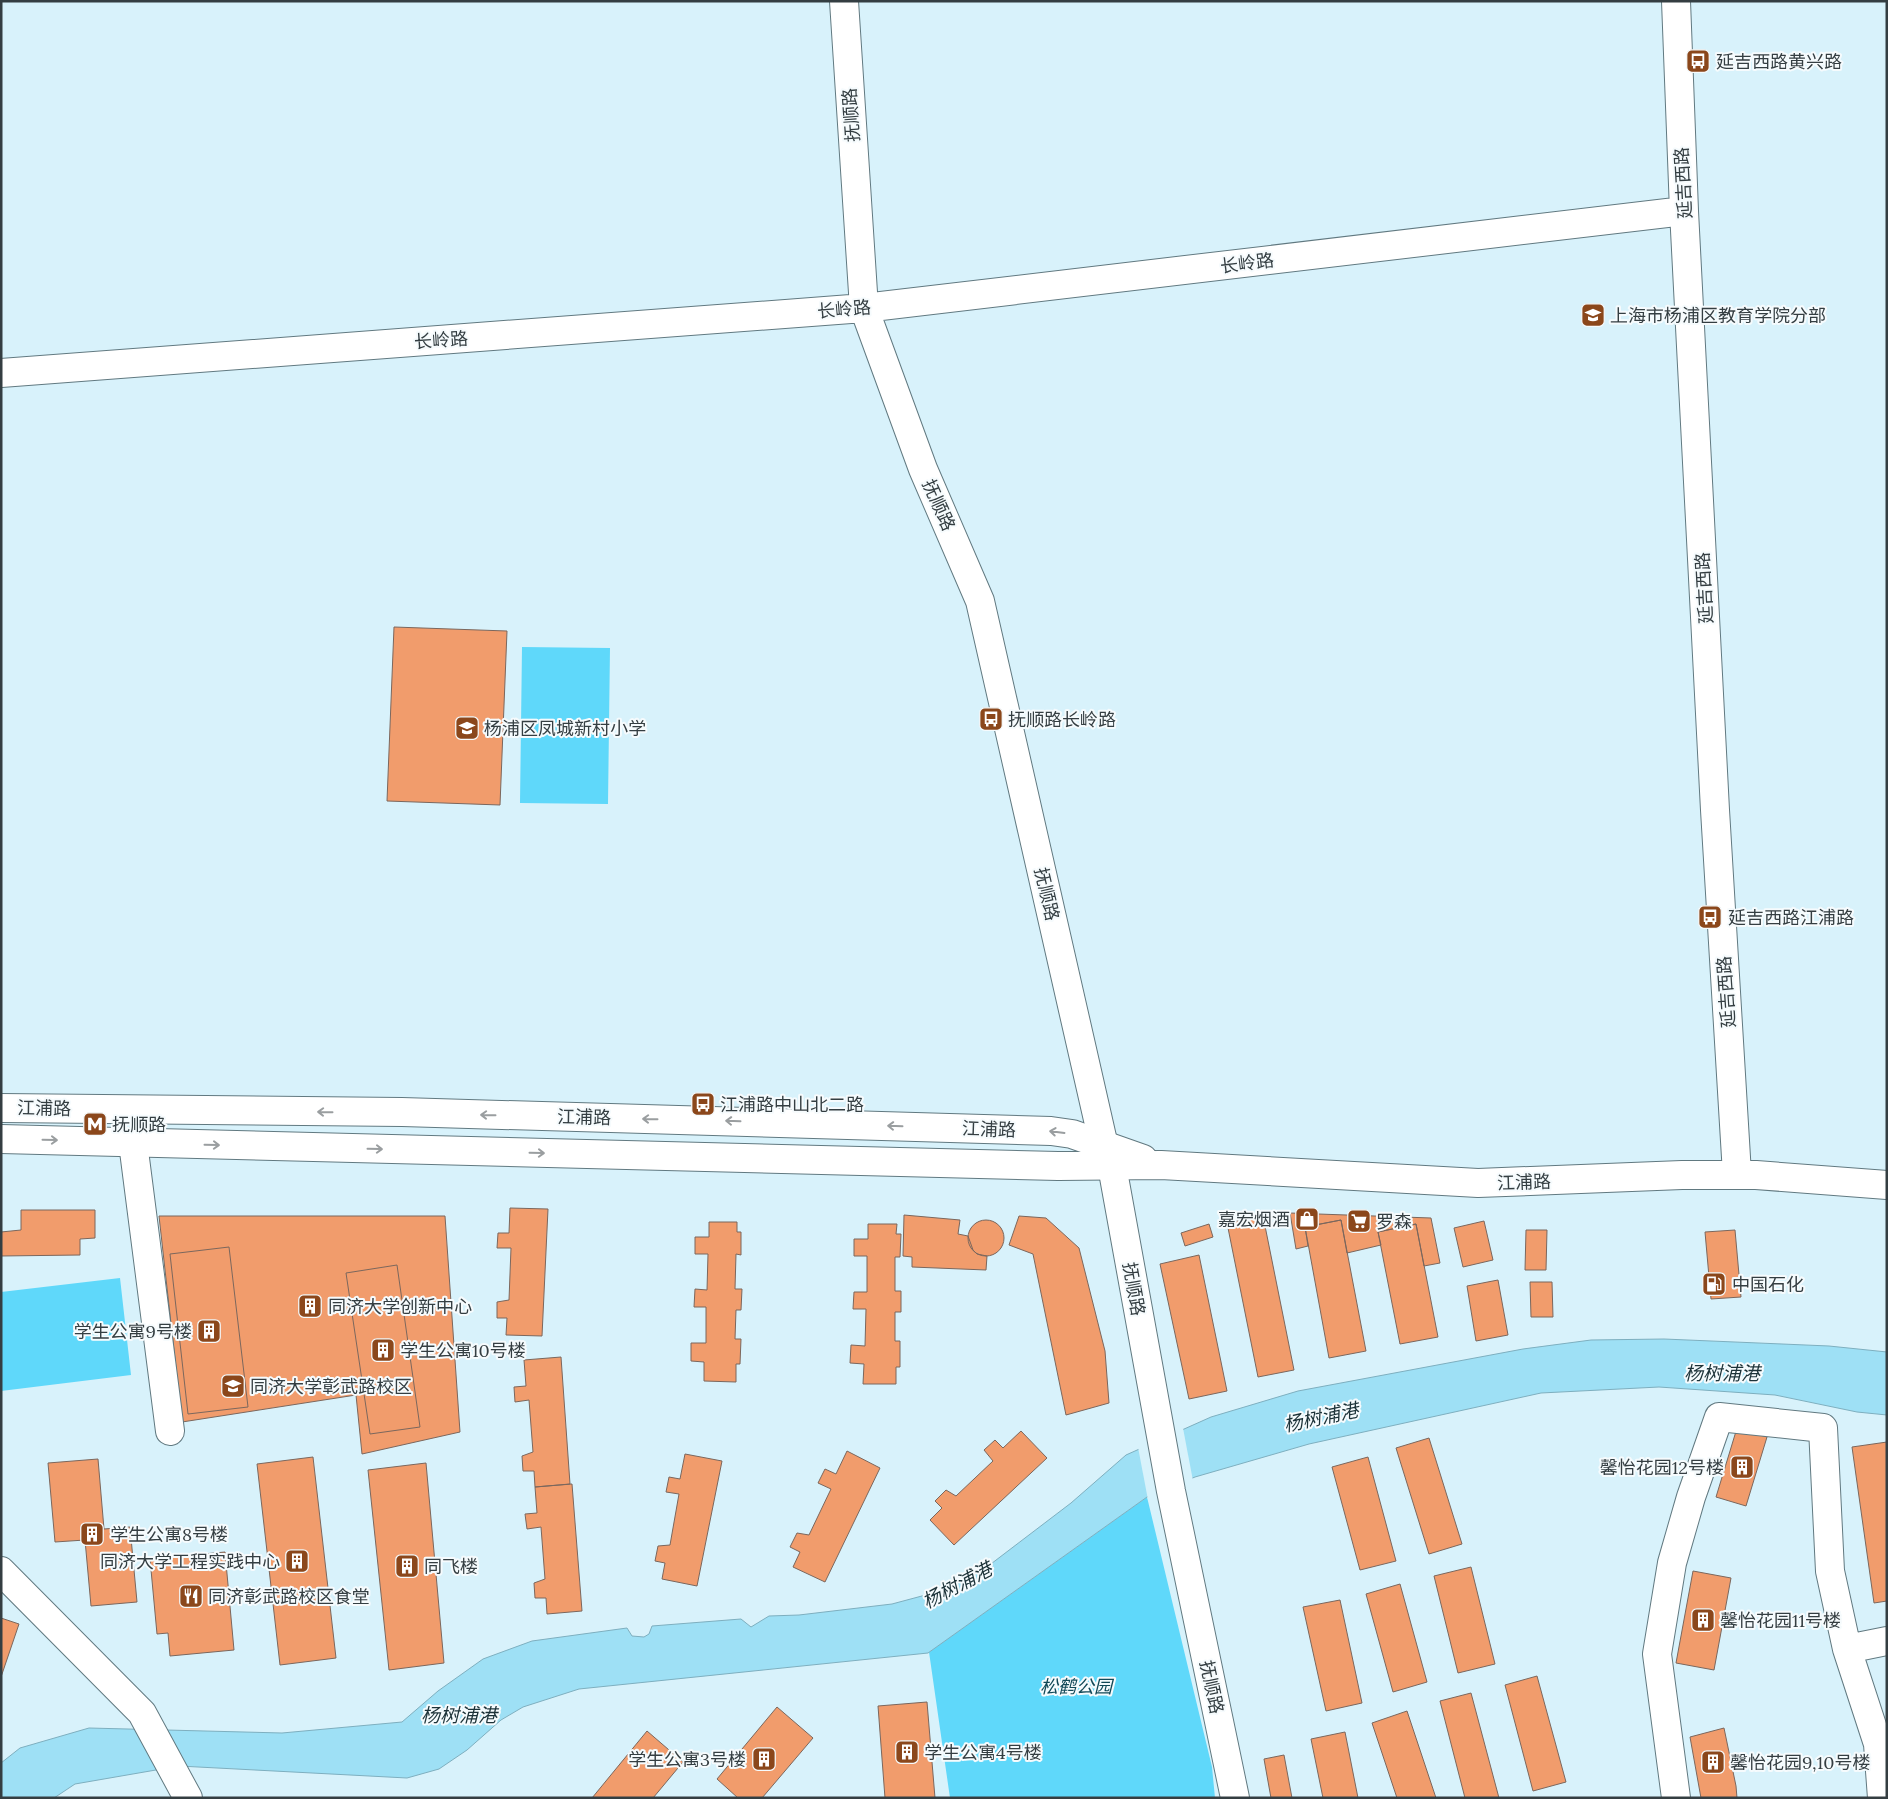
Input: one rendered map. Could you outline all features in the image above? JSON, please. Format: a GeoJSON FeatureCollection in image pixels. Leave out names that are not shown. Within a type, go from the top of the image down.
{"type":"FeatureCollection","features":[{"type":"Feature","properties":{"kind":"street","name":"抚顺路"},"geometry":{"type":"LineString","coordinates":[[844,1],[864,308],[923,469],[980,601],[1108,1156],[1171,1491],[1235,1798]]}},
{"type":"Feature","properties":{"kind":"street","name":"延吉西路"},"geometry":{"type":"LineString","coordinates":[[1676,1],[1684,211],[1716,820],[1737,1174]]}},
{"type":"Feature","properties":{"kind":"street","name":"长岭路"},"geometry":{"type":"LineString","coordinates":[[1,373],[864,308],[1684,211]]}},
{"type":"Feature","properties":{"kind":"street","name":"江浦路"},"geometry":{"type":"LineString","coordinates":[[1,1108],[402,1112],[1041,1131],[1065,1133],[1108,1156]]}},
{"type":"Feature","properties":{"kind":"street","name":"江浦路"},"geometry":{"type":"LineString","coordinates":[[1,1139],[1108,1156],[1161,1165],[1478,1183],[1737,1174],[1887,1185]]}},
{"type":"Feature","properties":{"kind":"street"},"geometry":{"type":"LineString","coordinates":[[133,1143],[170,1431]]}},
{"type":"Feature","properties":{"kind":"street"},"geometry":{"type":"LineString","coordinates":[[1676,1798],[1657,1654],[1672,1563],[1691,1497],[1719,1417],[1823,1428],[1830,1571],[1847,1649],[1878,1744],[1882,1798]]}},
{"type":"Feature","properties":{"kind":"street"},"geometry":{"type":"LineString","coordinates":[[1,1571],[142,1713],[182,1788]]}},
{"type":"Feature","properties":{"kind":"street"},"geometry":{"type":"LineString","coordinates":[[1847,1649],[1887,1641]]}},
{"type":"Feature","properties":{"kind":"green space"},"geometry":{"type":"Polygon","coordinates":[[[522,647],[610,648],[608,804],[520,803],[522,647]]]}},
{"type":"Feature","properties":{"kind":"green space"},"geometry":{"type":"Polygon","coordinates":[[[120,1278],[131,1375],[1,1391],[1,1292],[120,1278]]]}},
{"type":"Feature","properties":{"kind":"green space","name":"松鹤公园"},"geometry":{"type":"Polygon","coordinates":[[[1147,1497],[1212,1767],[1215,1798],[950,1798],[929,1652],[1147,1497]]]}},
{"type":"Feature","properties":{"kind":"water","name":"杨树浦港"},"geometry":{"type":"Polygon","coordinates":[[[1664,1339],[1829,1346],[1887,1352],[1887,1415],[1857,1412],[1775,1395],[1659,1387],[1541,1393],[1309,1444],[1195,1477],[1147,1497],[928,1653],[579,1689],[523,1707],[501,1720],[467,1750],[439,1769],[407,1778],[179,1766],[75,1784],[54,1798],[1,1798],[1,1763],[20,1748],[89,1728],[282,1733],[402,1722],[438,1691],[483,1659],[532,1641],[627,1628],[632,1636],[644,1637],[649,1634],[652,1626],[741,1619],[751,1627],[769,1616],[799,1615],[892,1604],[933,1593],[983,1570],[1071,1503],[1126,1455],[1211,1417],[1298,1391],[1523,1349],[1591,1340],[1664,1339]]]}},
{"type":"Feature","properties":{"kind":"pier"},"geometry":{"type":"Polygon","coordinates":[[[1183,1428],[1193,1481],[1148,1500],[1138,1447],[1183,1428]]]}},
{"type":"Feature","properties":{"kind":"building"},"geometry":{"type":"Polygon","coordinates":[[[394,627],[507,631],[500,805],[387,801],[394,627]]]}},
{"type":"Feature","properties":{"kind":"building"},"geometry":{"type":"Polygon","coordinates":[[[510,1208],[548,1209],[542,1336],[506,1335],[507,1318],[497,1318],[497,1302],[509,1300],[511,1248],[497,1248],[498,1233],[509,1233],[510,1208]]]}},
{"type":"Feature","properties":{"kind":"building"},"geometry":{"type":"Polygon","coordinates":[[[21,1210],[95,1210],[95,1238],[80,1239],[80,1255],[1,1256],[1,1232],[21,1230],[21,1210]]]}},
{"type":"Feature","properties":{"kind":"building"},"geometry":{"type":"Polygon","coordinates":[[[1290,1213],[1431,1218],[1440,1263],[1424,1266],[1416,1224],[1378,1232],[1381,1245],[1347,1253],[1341,1220],[1305,1227],[1308,1246],[1296,1249],[1290,1213]]]}},
{"type":"Feature","properties":{"kind":"building"},"geometry":{"type":"Polygon","coordinates":[[[904,1215],[960,1220],[958,1234],[968,1236],[973,1250],[977,1254],[987,1256],[986,1270],[912,1267],[912,1257],[903,1256],[904,1215]]]}},
{"type":"Feature","properties":{"kind":"building","name":"同济大学创新中心"},"geometry":{"type":"Polygon","coordinates":[[[159,1216],[445,1216],[460,1432],[362,1454],[356,1395],[182,1422],[159,1216]]]}},
{"type":"Feature","properties":{"kind":"building"},"geometry":{"type":"Polygon","coordinates":[[[1019,1216],[1046,1218],[1079,1248],[1105,1351],[1109,1403],[1066,1415],[1033,1254],[1009,1245],[1019,1216]]]}},
{"type":"Feature","properties":{"kind":"building"},"geometry":{"type":"Polygon","coordinates":[[[1263,1216],[1294,1370],[1258,1377],[1227,1223],[1263,1216]]]}},
{"type":"Feature","properties":{"kind":"building"},"geometry":{"type":"Polygon","coordinates":[[[986,1220],[993,1221],[999,1225],[1003,1231],[1003,1245],[999,1251],[993,1255],[986,1256],[979,1255],[973,1251],[969,1245],[968,1238],[969,1231],[973,1225],[979,1221],[986,1220]]]}},
{"type":"Feature","properties":{"kind":"building"},"geometry":{"type":"Polygon","coordinates":[[[1341,1220],[1366,1351],[1329,1358],[1305,1227],[1341,1220]]]}},
{"type":"Feature","properties":{"kind":"building"},"geometry":{"type":"Polygon","coordinates":[[[1484,1221],[1493,1260],[1463,1267],[1454,1228],[1484,1221]]]}},
{"type":"Feature","properties":{"kind":"building"},"geometry":{"type":"Polygon","coordinates":[[[709,1222],[737,1222],[737,1232],[741,1232],[741,1255],[736,1254],[735,1289],[742,1289],[741,1310],[736,1310],[735,1339],[741,1339],[740,1364],[736,1364],[736,1382],[704,1381],[704,1362],[691,1361],[691,1343],[706,1343],[706,1307],[694,1307],[695,1289],[707,1290],[708,1254],[695,1254],[695,1237],[709,1237],[709,1222]]]}},
{"type":"Feature","properties":{"kind":"building"},"geometry":{"type":"Polygon","coordinates":[[[868,1224],[897,1224],[896,1234],[901,1234],[900,1257],[895,1257],[895,1291],[901,1291],[901,1312],[895,1312],[895,1341],[900,1341],[900,1367],[896,1367],[896,1384],[863,1384],[864,1364],[850,1363],[851,1345],[865,1346],[866,1309],[853,1309],[854,1292],[867,1292],[867,1256],[854,1256],[854,1239],[868,1239],[868,1224]]]}},
{"type":"Feature","properties":{"kind":"building"},"geometry":{"type":"Polygon","coordinates":[[[1209,1224],[1213,1237],[1185,1246],[1181,1233],[1209,1224]]]}},
{"type":"Feature","properties":{"kind":"building"},"geometry":{"type":"Polygon","coordinates":[[[1416,1224],[1438,1337],[1400,1344],[1378,1232],[1416,1224]]]}},
{"type":"Feature","properties":{"kind":"building"},"geometry":{"type":"Polygon","coordinates":[[[1526,1230],[1547,1230],[1546,1270],[1525,1270],[1526,1230]]]}},
{"type":"Feature","properties":{"kind":"building"},"geometry":{"type":"Polygon","coordinates":[[[1735,1230],[1741,1297],[1711,1299],[1705,1232],[1735,1230]]]}},
{"type":"Feature","properties":{"kind":"building","name":"学生公寓9号楼"},"geometry":{"type":"Polygon","coordinates":[[[229,1247],[248,1407],[188,1414],[170,1254],[229,1247]]]}},
{"type":"Feature","properties":{"kind":"building"},"geometry":{"type":"Polygon","coordinates":[[[1199,1255],[1227,1391],[1189,1399],[1160,1264],[1199,1255]]]}},
{"type":"Feature","properties":{"kind":"building","name":"学生公寓10号楼"},"geometry":{"type":"Polygon","coordinates":[[[397,1265],[420,1427],[370,1434],[346,1273],[397,1265]]]}},
{"type":"Feature","properties":{"kind":"building"},"geometry":{"type":"Polygon","coordinates":[[[1498,1280],[1508,1335],[1476,1341],[1467,1286],[1498,1280]]]}},
{"type":"Feature","properties":{"kind":"building"},"geometry":{"type":"Polygon","coordinates":[[[1530,1282],[1552,1282],[1553,1317],[1531,1317],[1530,1282]]]}},
{"type":"Feature","properties":{"kind":"building"},"geometry":{"type":"Polygon","coordinates":[[[561,1357],[570,1484],[535,1487],[534,1471],[523,1471],[522,1456],[533,1452],[529,1400],[515,1402],[514,1387],[526,1386],[524,1360],[561,1357]]]}},
{"type":"Feature","properties":{"kind":"building","name":"馨怡花园12号楼"},"geometry":{"type":"Polygon","coordinates":[[[1737,1428],[1767,1437],[1746,1506],[1716,1497],[1737,1428]]]}},
{"type":"Feature","properties":{"kind":"building"},"geometry":{"type":"Polygon","coordinates":[[[1021,1431],[1047,1458],[954,1545],[930,1520],[942,1508],[935,1501],[946,1490],[956,1496],[993,1461],[984,1450],[995,1440],[1003,1448],[1021,1431]]]}},
{"type":"Feature","properties":{"kind":"building"},"geometry":{"type":"Polygon","coordinates":[[[1429,1438],[1462,1544],[1429,1554],[1396,1448],[1429,1438]]]}},
{"type":"Feature","properties":{"kind":"building"},"geometry":{"type":"Polygon","coordinates":[[[1887,1442],[1887,1601],[1874,1603],[1852,1447],[1887,1442]]]}},
{"type":"Feature","properties":{"kind":"building"},"geometry":{"type":"Polygon","coordinates":[[[847,1451],[880,1468],[825,1582],[793,1567],[800,1552],[790,1547],[797,1533],[809,1535],[831,1489],[818,1483],[825,1469],[836,1474],[847,1451]]]}},
{"type":"Feature","properties":{"kind":"building"},"geometry":{"type":"Polygon","coordinates":[[[685,1454],[722,1461],[697,1586],[662,1579],[665,1563],[655,1561],[658,1546],[670,1545],[679,1494],[666,1492],[669,1477],[680,1479],[685,1454]]]}},
{"type":"Feature","properties":{"kind":"building","name":"同济大学工程实践中心"},"geometry":{"type":"Polygon","coordinates":[[[313,1457],[336,1658],[280,1665],[257,1464],[313,1457]]]}},
{"type":"Feature","properties":{"kind":"building"},"geometry":{"type":"Polygon","coordinates":[[[1368,1457],[1396,1561],[1360,1570],[1332,1467],[1368,1457]]]}},
{"type":"Feature","properties":{"kind":"building","name":"学生公寓8号楼"},"geometry":{"type":"Polygon","coordinates":[[[98,1459],[104,1529],[130,1527],[137,1602],[91,1606],[85,1540],[55,1542],[48,1463],[98,1459]]]}},
{"type":"Feature","properties":{"kind":"building","name":"同飞楼"},"geometry":{"type":"Polygon","coordinates":[[[426,1463],[444,1663],[389,1670],[368,1470],[426,1463]]]}},
{"type":"Feature","properties":{"kind":"building"},"geometry":{"type":"Polygon","coordinates":[[[572,1484],[582,1611],[547,1614],[546,1598],[535,1598],[534,1583],[545,1579],[541,1527],[527,1529],[525,1514],[537,1513],[535,1487],[572,1484]]]}},
{"type":"Feature","properties":{"kind":"building","name":"同济彰武路校区食堂"},"geometry":{"type":"Polygon","coordinates":[[[225,1552],[234,1650],[170,1656],[168,1633],[157,1634],[150,1559],[225,1552]]]}},
{"type":"Feature","properties":{"kind":"building"},"geometry":{"type":"Polygon","coordinates":[[[1471,1567],[1495,1664],[1458,1673],[1434,1576],[1471,1567]]]}},
{"type":"Feature","properties":{"kind":"building","name":"馨怡花园11号楼"},"geometry":{"type":"Polygon","coordinates":[[[1693,1571],[1731,1578],[1714,1670],[1676,1663],[1693,1571]]]}},
{"type":"Feature","properties":{"kind":"building"},"geometry":{"type":"Polygon","coordinates":[[[1400,1584],[1427,1682],[1393,1692],[1366,1594],[1400,1584]]]}},
{"type":"Feature","properties":{"kind":"building"},"geometry":{"type":"Polygon","coordinates":[[[1340,1600],[1362,1703],[1326,1711],[1303,1607],[1340,1600]]]}},
{"type":"Feature","properties":{"kind":"building"},"geometry":{"type":"Polygon","coordinates":[[[1,1618],[19,1624],[1,1677],[1,1618]]]}},
{"type":"Feature","properties":{"kind":"building"},"geometry":{"type":"Polygon","coordinates":[[[1537,1676],[1566,1782],[1533,1791],[1505,1685],[1537,1676]]]}},
{"type":"Feature","properties":{"kind":"building"},"geometry":{"type":"Polygon","coordinates":[[[1471,1693],[1499,1798],[1465,1798],[1440,1701],[1471,1693]]]}},
{"type":"Feature","properties":{"kind":"building","name":"学生公寓4号楼"},"geometry":{"type":"Polygon","coordinates":[[[927,1702],[935,1798],[885,1798],[878,1706],[927,1702]]]}},
{"type":"Feature","properties":{"kind":"building","name":"学生公寓3号楼"},"geometry":{"type":"Polygon","coordinates":[[[777,1707],[813,1738],[762,1798],[738,1798],[717,1779],[777,1707]]]}},
{"type":"Feature","properties":{"kind":"building"},"geometry":{"type":"Polygon","coordinates":[[[1407,1711],[1436,1798],[1397,1798],[1372,1723],[1407,1711]]]}},
{"type":"Feature","properties":{"kind":"building","name":"馨怡花园9,10号楼"},"geometry":{"type":"Polygon","coordinates":[[[1724,1728],[1737,1798],[1701,1798],[1690,1737],[1724,1728]]]}},
{"type":"Feature","properties":{"kind":"building"},"geometry":{"type":"Polygon","coordinates":[[[647,1731],[683,1762],[653,1798],[592,1798],[647,1731]]]}},
{"type":"Feature","properties":{"kind":"building"},"geometry":{"type":"Polygon","coordinates":[[[1345,1732],[1358,1798],[1323,1798],[1311,1739],[1345,1732]]]}},
{"type":"Feature","properties":{"kind":"building"},"geometry":{"type":"Polygon","coordinates":[[[1284,1755],[1292,1798],[1271,1798],[1264,1759],[1284,1755]]]}},
{"type":"Feature","properties":{"kind":"place","name":"延吉西路黄兴路"},"geometry":{"type":"Point","coordinates":[1698,61]}},
{"type":"Feature","properties":{"kind":"place","name":"上海市杨浦区教育学院分部"},"geometry":{"type":"Point","coordinates":[1593,315]}},
{"type":"Feature","properties":{"kind":"place","name":"抚顺路长岭路"},"geometry":{"type":"Point","coordinates":[991,719]}},
{"type":"Feature","properties":{"kind":"place","name":"杨浦区凤城新村小学"},"geometry":{"type":"Point","coordinates":[467,728]}},
{"type":"Feature","properties":{"kind":"place","name":"延吉西路江浦路"},"geometry":{"type":"Point","coordinates":[1710,917]}},
{"type":"Feature","properties":{"kind":"place","name":"江浦路中山北二路"},"geometry":{"type":"Point","coordinates":[703,1104]}},
{"type":"Feature","properties":{"kind":"place","name":"抚顺路"},"geometry":{"type":"Point","coordinates":[95,1124]}},
{"type":"Feature","properties":{"kind":"place","name":"嘉宏烟酒"},"geometry":{"type":"Point","coordinates":[1307,1219]}},
{"type":"Feature","properties":{"kind":"place","name":"罗森"},"geometry":{"type":"Point","coordinates":[1359,1221]}},
{"type":"Feature","properties":{"kind":"place","name":"中国石化"},"geometry":{"type":"Point","coordinates":[1714,1284]}},
{"type":"Feature","properties":{"kind":"place","name":"同济大学创新中心"},"geometry":{"type":"Point","coordinates":[310,1306]}},
{"type":"Feature","properties":{"kind":"place","name":"学生公寓9号楼"},"geometry":{"type":"Point","coordinates":[209,1331]}},
{"type":"Feature","properties":{"kind":"place","name":"学生公寓10号楼"},"geometry":{"type":"Point","coordinates":[383,1350]}},
{"type":"Feature","properties":{"kind":"place","name":"同济大学彰武路校区"},"geometry":{"type":"Point","coordinates":[233,1386]}},
{"type":"Feature","properties":{"kind":"place","name":"馨怡花园12号楼"},"geometry":{"type":"Point","coordinates":[1742,1467]}},
{"type":"Feature","properties":{"kind":"place","name":"学生公寓8号楼"},"geometry":{"type":"Point","coordinates":[92,1534]}},
{"type":"Feature","properties":{"kind":"place","name":"同济大学工程实践中心"},"geometry":{"type":"Point","coordinates":[297,1561]}},
{"type":"Feature","properties":{"kind":"place","name":"同飞楼"},"geometry":{"type":"Point","coordinates":[407,1566]}},
{"type":"Feature","properties":{"kind":"place","name":"同济彰武路校区食堂"},"geometry":{"type":"Point","coordinates":[191,1596]}},
{"type":"Feature","properties":{"kind":"place","name":"馨怡花园11号楼"},"geometry":{"type":"Point","coordinates":[1703,1620]}},
{"type":"Feature","properties":{"kind":"place","name":"学生公寓4号楼"},"geometry":{"type":"Point","coordinates":[907,1752]}},
{"type":"Feature","properties":{"kind":"place","name":"学生公寓3号楼"},"geometry":{"type":"Point","coordinates":[764,1759]}},
{"type":"Feature","properties":{"kind":"place","name":"馨怡花园9,10号楼"},"geometry":{"type":"Point","coordinates":[1713,1762]}}]}
